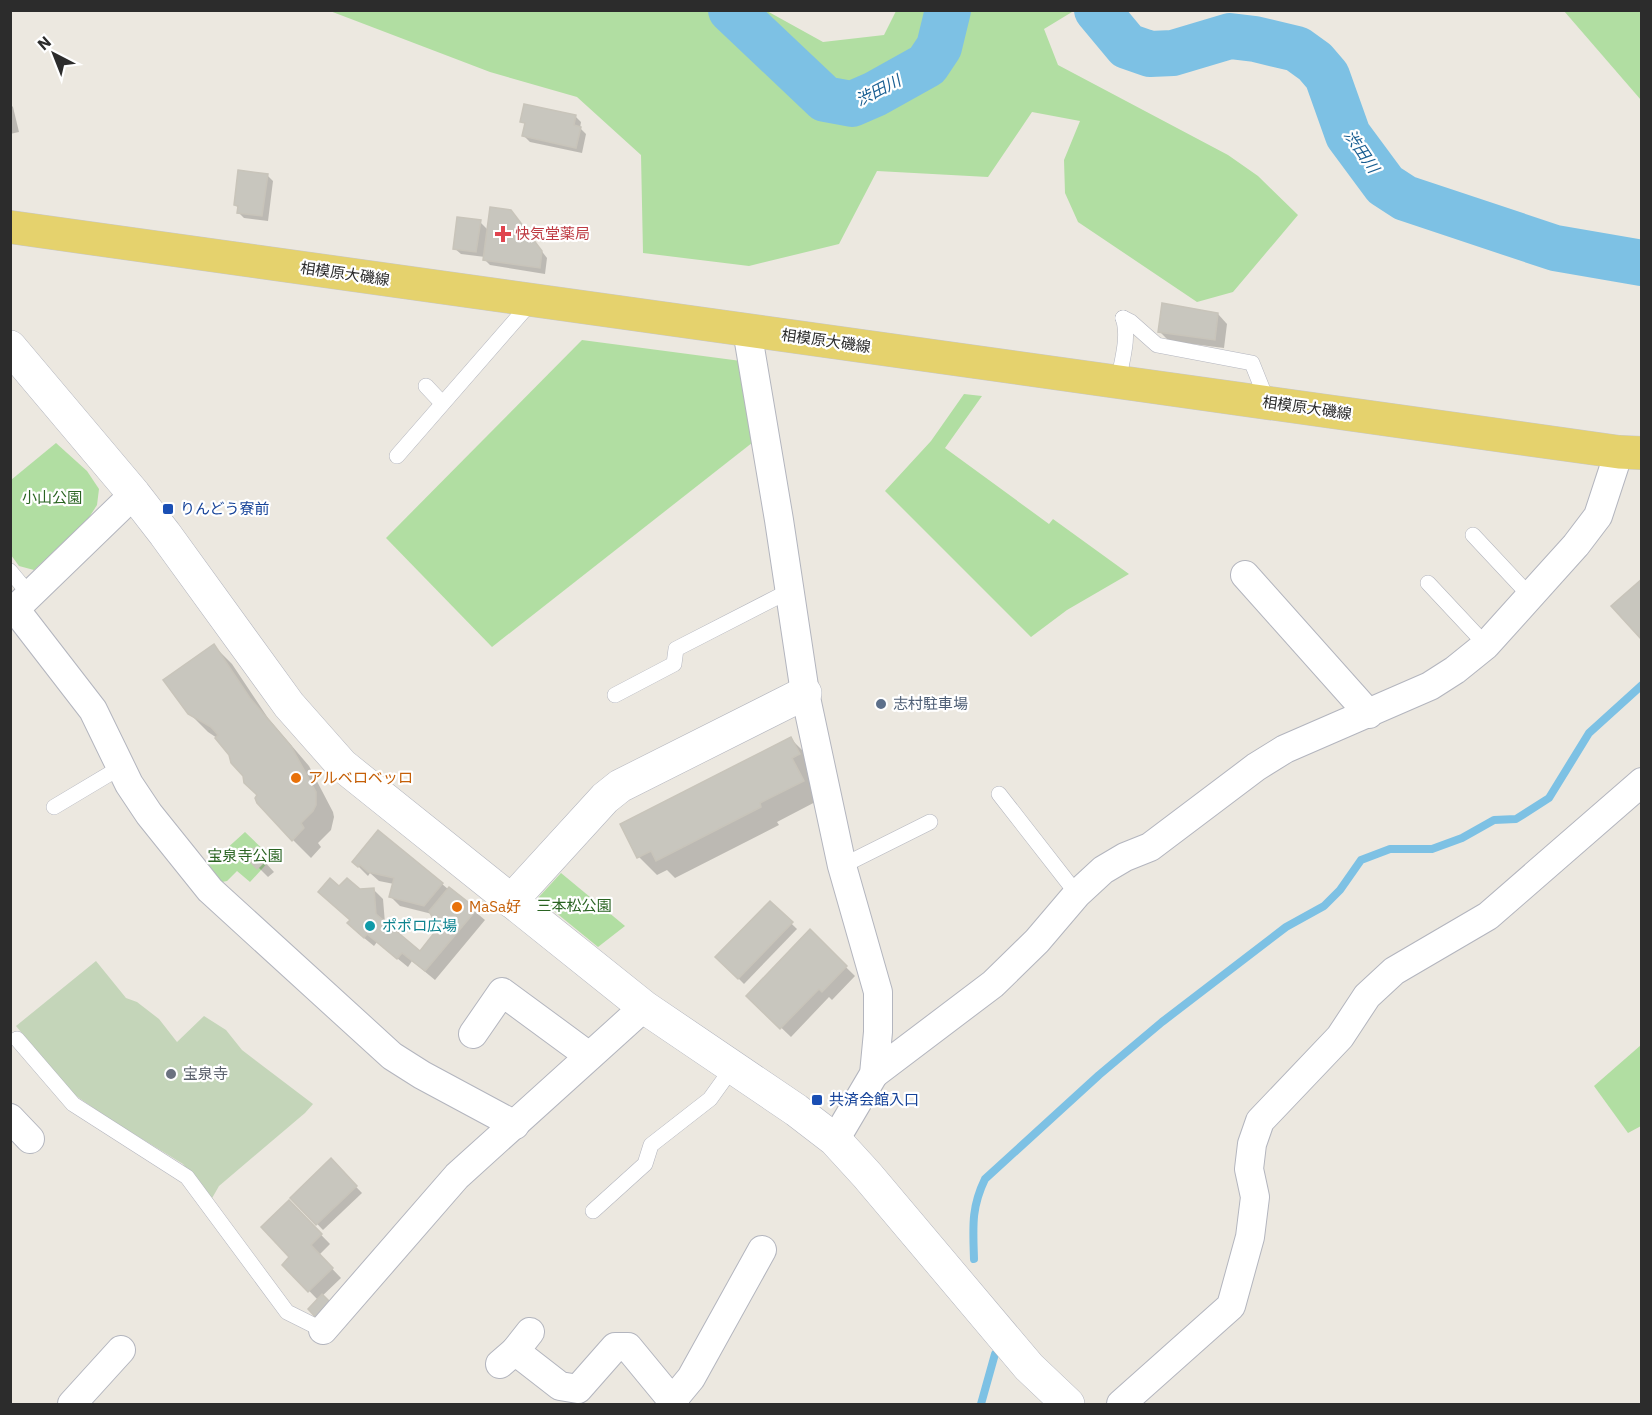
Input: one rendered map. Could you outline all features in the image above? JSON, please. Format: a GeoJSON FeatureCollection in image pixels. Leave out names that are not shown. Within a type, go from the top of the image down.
{"type":"FeatureCollection","features":[{"type":"Feature","properties":{"kind":"main road","name":"相模原大磯線"},"geometry":{"type":"LineString","coordinates":[[10,227],[1118,383],[1630,452]]}},
{"type":"Feature","properties":{"kind":"street"},"geometry":{"type":"LineString","coordinates":[[747,330],[805,693],[842,866],[878,992],[879,1032],[874,1074]]}},
{"type":"Feature","properties":{"kind":"street"},"geometry":{"type":"LineString","coordinates":[[10,347],[134,494],[289,705],[342,765],[644,1007],[835,1140],[1029,1367],[1068,1404]]}},
{"type":"Feature","properties":{"kind":"street"},"geometry":{"type":"LineString","coordinates":[[835,1140],[874,1074],[993,984],[1037,941],[1077,894],[1103,870],[1125,857],[1150,847],[1256,767],[1285,749],[1430,686],[1455,670],[1486,645],[1576,545],[1598,516],[1630,452]]}},
{"type":"Feature","properties":{"kind":"street"},"geometry":{"type":"LineString","coordinates":[[134,494],[18,606],[93,710],[129,784],[210,890],[383,1048],[422,1075],[515,1125]]}},
{"type":"Feature","properties":{"kind":"street"},"geometry":{"type":"LineString","coordinates":[[1245,575],[1369,714]]}},
{"type":"Feature","properties":{"kind":"street"},"geometry":{"type":"LineString","coordinates":[[512,901],[605,798],[620,786],[805,693]]}},
{"type":"Feature","properties":{"kind":"street"},"geometry":{"type":"LineString","coordinates":[[1121,1404],[1231,1306],[1250,1237],[1256,1197],[1249,1169],[1252,1144],[1260,1121],[1340,1036],[1367,996],[1394,970],[1488,916],[1641,782]]}},
{"type":"Feature","properties":{"kind":"street"},"geometry":{"type":"LineString","coordinates":[[473,1034],[502,992],[589,1056]]}},
{"type":"Feature","properties":{"kind":"street"},"geometry":{"type":"LineString","coordinates":[[323,1330],[457,1176],[644,1007]]}},
{"type":"Feature","properties":{"kind":"street"},"geometry":{"type":"LineString","coordinates":[[10,1118],[30,1139]]}},
{"type":"Feature","properties":{"kind":"street"},"geometry":{"type":"LineString","coordinates":[[515,1349],[560,1386],[578,1389],[615,1347],[628,1347],[674,1403],[691,1378],[733,1283],[762,1250]]}},
{"type":"Feature","properties":{"kind":"street"},"geometry":{"type":"LineString","coordinates":[[72,1404],[121,1350]]}},
{"type":"Feature","properties":{"kind":"lane"},"geometry":{"type":"LineString","coordinates":[[397,456],[533,300]]}},
{"type":"Feature","properties":{"kind":"lane"},"geometry":{"type":"LineString","coordinates":[[1118,383],[1125,340],[1123,318],[1131,322],[1157,345],[1252,363],[1268,403]]}},
{"type":"Feature","properties":{"kind":"lane"},"geometry":{"type":"LineString","coordinates":[[426,386],[442,403]]}},
{"type":"Feature","properties":{"kind":"lane"},"geometry":{"type":"LineString","coordinates":[[1473,535],[1530,597]]}},
{"type":"Feature","properties":{"kind":"lane"},"geometry":{"type":"LineString","coordinates":[[10,571],[18,606]]}},
{"type":"Feature","properties":{"kind":"lane"},"geometry":{"type":"LineString","coordinates":[[1428,583],[1486,645]]}},
{"type":"Feature","properties":{"kind":"lane"},"geometry":{"type":"LineString","coordinates":[[615,695],[674,664],[676,649],[789,591]]}},
{"type":"Feature","properties":{"kind":"lane"},"geometry":{"type":"LineString","coordinates":[[54,807],[121,767]]}},
{"type":"Feature","properties":{"kind":"lane"},"geometry":{"type":"LineString","coordinates":[[999,794],[1077,894]]}},
{"type":"Feature","properties":{"kind":"lane"},"geometry":{"type":"LineString","coordinates":[[842,866],[930,822]]}},
{"type":"Feature","properties":{"kind":"lane"},"geometry":{"type":"LineString","coordinates":[[17,1039],[73,1104],[187,1178],[287,1312],[323,1330]]}},
{"type":"Feature","properties":{"kind":"lane"},"geometry":{"type":"LineString","coordinates":[[593,1211],[645,1164],[651,1145],[710,1099],[733,1067]]}},
{"type":"Feature","properties":{"kind":"green space"},"geometry":{"type":"Polygon","coordinates":[[[330,11],[767,11],[823,42],[884,35],[896,11],[1072,11],[1044,29],[1058,65],[1228,155],[1258,176],[1298,215],[1233,292],[1197,302],[1078,222],[1065,193],[1064,160],[1080,121],[1032,112],[988,177],[877,171],[839,244],[749,266],[643,253],[641,155],[577,97],[490,72],[330,11]]]}},
{"type":"Feature","properties":{"kind":"green space"},"geometry":{"type":"Polygon","coordinates":[[[1564,11],[1641,11],[1641,100],[1564,11]]]}},
{"type":"Feature","properties":{"kind":"green space"},"geometry":{"type":"Polygon","coordinates":[[[582,340],[741,361],[757,439],[492,647],[386,538],[582,340]]]}},
{"type":"Feature","properties":{"kind":"green space"},"geometry":{"type":"Polygon","coordinates":[[[964,394],[982,396],[945,448],[1049,524],[1053,519],[1129,574],[1067,610],[1031,637],[885,491],[931,441],[964,394]]]}},
{"type":"Feature","properties":{"kind":"green space","name":"小山公園"},"geometry":{"type":"Polygon","coordinates":[[[56,443],[87,471],[99,489],[97,505],[88,519],[34,570],[19,566],[11,555],[11,480],[56,443]]]}},
{"type":"Feature","properties":{"kind":"green space","name":"宝泉寺公園"},"geometry":{"type":"Polygon","coordinates":[[[245,832],[272,858],[250,882],[237,871],[227,881],[222,882],[204,869],[245,832]]]}},
{"type":"Feature","properties":{"kind":"green space","name":"三本松公園"},"geometry":{"type":"Polygon","coordinates":[[[561,873],[625,926],[598,947],[538,898],[561,873]]]}},
{"type":"Feature","properties":{"kind":"green space"},"geometry":{"type":"Polygon","coordinates":[[[96,961],[126,998],[137,1002],[159,1019],[177,1042],[204,1016],[226,1030],[242,1050],[313,1104],[219,1186],[211,1200],[183,1164],[69,1091],[16,1026],[96,961]]]}},
{"type":"Feature","properties":{"kind":"green space"},"geometry":{"type":"Polygon","coordinates":[[[1641,1045],[1641,1126],[1628,1133],[1594,1086],[1641,1045]]]}},
{"type":"Feature","properties":{"kind":"building"},"geometry":{"type":"Polygon","coordinates":[[[524,104],[576,115],[574,125],[581,127],[576,148],[522,136],[525,123],[520,122],[524,104]]]}},
{"type":"Feature","properties":{"kind":"building"},"geometry":{"type":"Polygon","coordinates":[[[238,170],[268,174],[262,216],[237,213],[238,206],[234,205],[238,170]]]}},
{"type":"Feature","properties":{"kind":"building"},"geometry":{"type":"Polygon","coordinates":[[[490,207],[511,210],[542,251],[540,268],[483,260],[490,207]]]}},
{"type":"Feature","properties":{"kind":"building"},"geometry":{"type":"Polygon","coordinates":[[[457,217],[481,220],[476,252],[453,249],[457,217]]]}},
{"type":"Feature","properties":{"kind":"building"},"geometry":{"type":"Polygon","coordinates":[[[1162,303],[1218,313],[1215,340],[1158,332],[1162,303]]]}},
{"type":"Feature","properties":{"kind":"building"},"geometry":{"type":"Polygon","coordinates":[[[1642,579],[1642,640],[1611,606],[1642,579]]]}},
{"type":"Feature","properties":{"kind":"building"},"geometry":{"type":"Polygon","coordinates":[[[214,644],[250,698],[291,746],[316,792],[316,805],[301,823],[304,828],[292,841],[257,803],[255,798],[257,795],[244,783],[243,776],[231,763],[229,755],[215,738],[218,735],[211,727],[188,714],[163,680],[214,644]]]}},
{"type":"Feature","properties":{"kind":"building"},"geometry":{"type":"Polygon","coordinates":[[[791,737],[800,754],[792,758],[804,781],[760,803],[761,807],[656,861],[651,851],[637,858],[620,824],[791,737]]]}},
{"type":"Feature","properties":{"kind":"building","name":"ポポロ広場"},"geometry":{"type":"Polygon","coordinates":[[[378,830],[443,883],[424,906],[389,897],[394,878],[368,872],[352,862],[378,830]]]}},
{"type":"Feature","properties":{"kind":"building"},"geometry":{"type":"Polygon","coordinates":[[[254,848],[265,861],[257,869],[245,856],[254,848]]]}},
{"type":"Feature","properties":{"kind":"building","name":"ポポロ広場"},"geometry":{"type":"Polygon","coordinates":[[[330,878],[339,886],[347,878],[360,889],[374,888],[376,914],[420,951],[438,928],[429,911],[449,887],[477,909],[425,971],[402,953],[397,959],[367,934],[364,938],[347,923],[350,920],[318,892],[330,878]]]}},
{"type":"Feature","properties":{"kind":"building"},"geometry":{"type":"Polygon","coordinates":[[[770,901],[793,922],[738,979],[715,957],[770,901]]]}},
{"type":"Feature","properties":{"kind":"building"},"geometry":{"type":"Polygon","coordinates":[[[810,929],[847,966],[822,992],[819,989],[780,1029],[746,996],[810,929]]]}},
{"type":"Feature","properties":{"kind":"building"},"geometry":{"type":"Polygon","coordinates":[[[331,1158],[357,1186],[316,1225],[290,1198],[331,1158]]]}},
{"type":"Feature","properties":{"kind":"building"},"geometry":{"type":"Polygon","coordinates":[[[289,1200],[322,1234],[311,1245],[333,1268],[308,1292],[282,1265],[289,1257],[261,1227],[289,1200]]]}},
{"type":"Feature","properties":{"kind":"building"},"geometry":{"type":"Polygon","coordinates":[[[322,1294],[332,1304],[317,1319],[308,1309],[322,1294]]]}},
{"type":"Feature","properties":{"kind":"waterway","name":"渋田川"},"geometry":{"type":"LineString","coordinates":[[731,10],[825,99],[852,104],[927,65],[939,47],[948,10]]}},
{"type":"Feature","properties":{"kind":"waterway","name":"渋田川"},"geometry":{"type":"LineString","coordinates":[[1097,10],[1127,46],[1150,54],[1173,53],[1230,36],[1255,39],[1297,49],[1315,62],[1327,76],[1348,135],[1385,185],[1405,198],[1555,248],[1642,263]]}},
{"type":"Feature","properties":{"kind":"waterway"},"geometry":{"type":"LineString","coordinates":[[974,1259],[975,1209],[985,1179],[1099,1075],[1162,1022],[1286,927],[1324,906],[1340,890],[1361,860],[1390,849],[1432,849],[1462,838],[1494,820],[1516,819],[1549,798],[1589,733],[1642,685]]}},
{"type":"Feature","properties":{"kind":"waterway"},"geometry":{"type":"LineString","coordinates":[[981,1404],[995,1354]]}},
{"type":"Feature","properties":{"kind":"place","name":"快気堂薬局"},"geometry":{"type":"Point","coordinates":[503,234]}},
{"type":"Feature","properties":{"kind":"place","name":"りんどう寮前"},"geometry":{"type":"Point","coordinates":[168,509]}},
{"type":"Feature","properties":{"kind":"place","name":"志村駐車場"},"geometry":{"type":"Point","coordinates":[881,704]}},
{"type":"Feature","properties":{"kind":"place","name":"アルベロベッロ"},"geometry":{"type":"Point","coordinates":[296,778]}},
{"type":"Feature","properties":{"kind":"place","name":"MaSa好"},"geometry":{"type":"Point","coordinates":[457,907]}},
{"type":"Feature","properties":{"kind":"place","name":"ポポロ広場"},"geometry":{"type":"Point","coordinates":[370,926]}},
{"type":"Feature","properties":{"kind":"place","name":"宝泉寺"},"geometry":{"type":"Point","coordinates":[171,1074]}},
{"type":"Feature","properties":{"kind":"place","name":"共済会館入口"},"geometry":{"type":"Point","coordinates":[817,1100]}}]}
